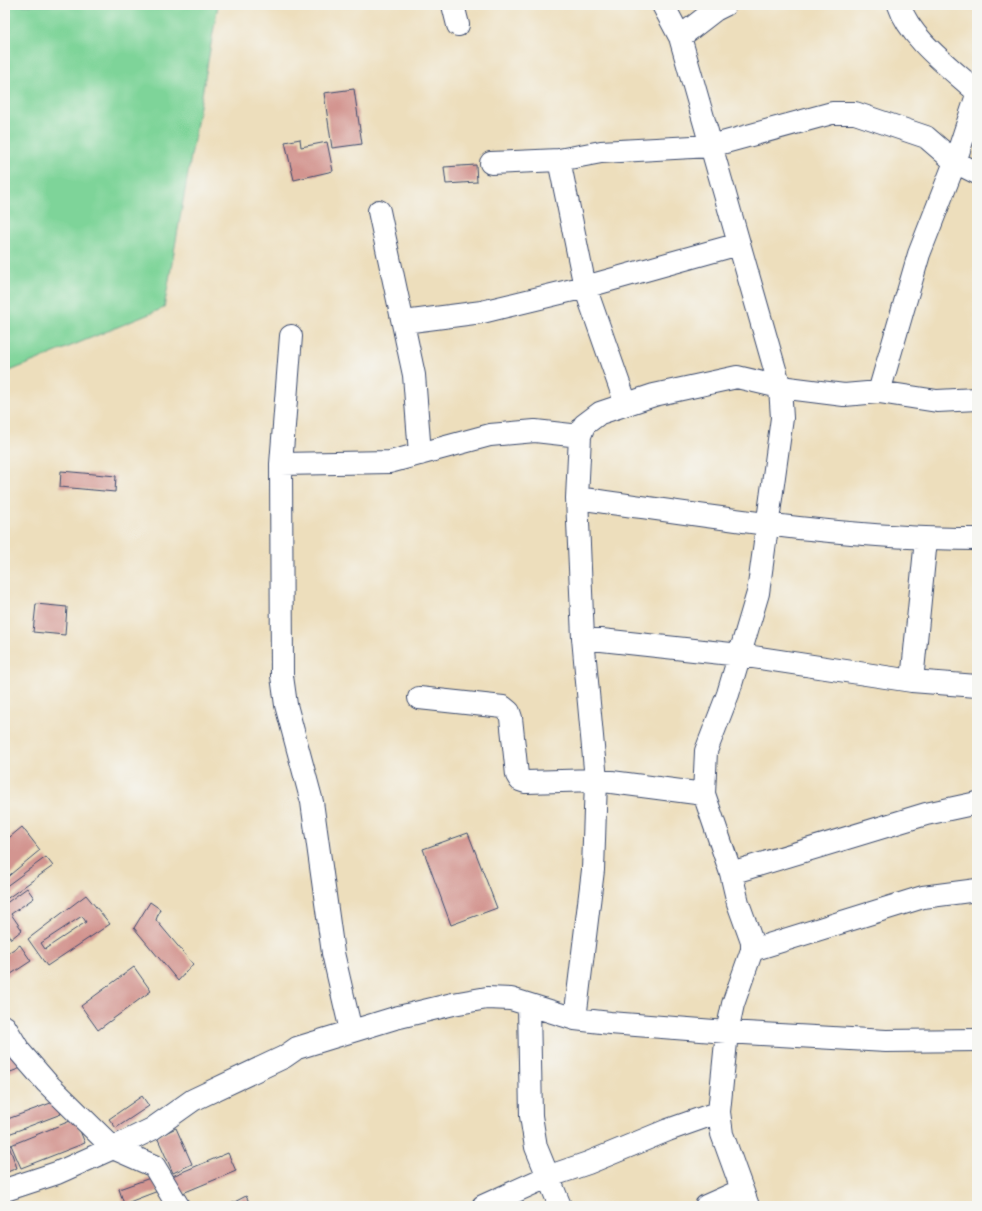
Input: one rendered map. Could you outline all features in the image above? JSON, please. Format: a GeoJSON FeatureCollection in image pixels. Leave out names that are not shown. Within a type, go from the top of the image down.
{"type":"FeatureCollection","features":[{"type":"Feature","properties":{"kind":"street"},"geometry":{"type":"LineString","coordinates":[[663,5],[680,37],[780,387],[782,418],[758,593],[728,694],[706,751],[704,794],[731,873],[738,903],[752,942],[752,950],[733,1004],[727,1032],[719,1112],[722,1134],[745,1198],[706,1206]]}},
{"type":"Feature","properties":{"kind":"street"},"geometry":{"type":"LineString","coordinates":[[680,37],[715,10],[725,5]]}},
{"type":"Feature","properties":{"kind":"street"},"geometry":{"type":"LineString","coordinates":[[899,5],[902,14],[920,39],[977,92]]}},
{"type":"Feature","properties":{"kind":"street"},"geometry":{"type":"LineString","coordinates":[[879,392],[919,254],[955,162],[977,95]]}},
{"type":"Feature","properties":{"kind":"street"},"geometry":{"type":"LineString","coordinates":[[491,163],[559,160],[601,152],[711,146],[832,113],[855,113],[926,137],[955,162],[977,173]]}},
{"type":"Feature","properties":{"kind":"street"},"geometry":{"type":"LineString","coordinates":[[559,160],[585,287],[626,404]]}},
{"type":"Feature","properties":{"kind":"street"},"geometry":{"type":"LineString","coordinates":[[379,211],[404,322],[414,375],[420,454]]}},
{"type":"Feature","properties":{"kind":"street"},"geometry":{"type":"LineString","coordinates":[[404,322],[482,312],[585,287],[739,244]]}},
{"type":"Feature","properties":{"kind":"street"},"geometry":{"type":"LineString","coordinates":[[290,336],[281,464],[282,676],[286,705],[312,802],[334,953],[351,1031]]}},
{"type":"Feature","properties":{"kind":"street"},"geometry":{"type":"LineString","coordinates":[[576,1019],[593,870],[596,780],[583,638],[577,498],[580,436],[584,425],[600,413],[654,395],[737,377],[780,387],[844,395],[879,392],[937,401],[977,399]]}},
{"type":"Feature","properties":{"kind":"street"},"geometry":{"type":"LineString","coordinates":[[281,464],[390,462],[490,436],[535,431],[580,436]]}},
{"type":"Feature","properties":{"kind":"street"},"geometry":{"type":"LineString","coordinates":[[577,498],[767,524],[926,539],[977,539]]}},
{"type":"Feature","properties":{"kind":"street"},"geometry":{"type":"LineString","coordinates":[[912,681],[926,539]]}},
{"type":"Feature","properties":{"kind":"street"},"geometry":{"type":"LineString","coordinates":[[583,638],[740,655],[912,681],[977,686]]}},
{"type":"Feature","properties":{"kind":"street"},"geometry":{"type":"LineString","coordinates":[[419,698],[503,707],[509,712],[511,718],[517,775],[520,780],[526,782],[596,780],[704,794]]}},
{"type":"Feature","properties":{"kind":"street"},"geometry":{"type":"LineString","coordinates":[[731,873],[926,814],[977,803]]}},
{"type":"Feature","properties":{"kind":"street"},"geometry":{"type":"LineString","coordinates":[[752,950],[922,897],[977,890]]}},
{"type":"Feature","properties":{"kind":"street"},"geometry":{"type":"LineString","coordinates":[[5,1190],[57,1173],[113,1148],[152,1129],[193,1100],[284,1057],[297,1048],[351,1031],[439,1008],[487,998],[511,999],[529,1006],[576,1019],[727,1032],[886,1041],[977,1040]]}},
{"type":"Feature","properties":{"kind":"street"},"geometry":{"type":"LineString","coordinates":[[529,1006],[531,1116],[536,1147],[560,1206]]}},
{"type":"Feature","properties":{"kind":"street"},"geometry":{"type":"LineString","coordinates":[[5,1027],[20,1052],[113,1148],[154,1166],[178,1206]]}},
{"type":"Feature","properties":{"kind":"street"},"geometry":{"type":"LineString","coordinates":[[483,1206],[547,1177],[588,1163],[668,1130],[719,1112]]}},
{"type":"Feature","properties":{"kind":"green space"},"geometry":{"type":"Polygon","coordinates":[[[5,5],[218,5],[164,308],[5,373],[5,5]]]}},
{"type":"Feature","properties":{"kind":"building"},"geometry":{"type":"Polygon","coordinates":[[[354,89],[362,144],[332,148],[324,93],[354,89]]]}},
{"type":"Feature","properties":{"kind":"building"},"geometry":{"type":"Polygon","coordinates":[[[300,139],[301,147],[327,142],[333,171],[294,180],[285,142],[300,139]]]}},
{"type":"Feature","properties":{"kind":"building"},"geometry":{"type":"Polygon","coordinates":[[[476,165],[477,182],[446,184],[444,167],[476,165]]]}},
{"type":"Feature","properties":{"kind":"building"},"geometry":{"type":"Polygon","coordinates":[[[61,471],[116,476],[115,492],[60,487],[61,471]]]}},
{"type":"Feature","properties":{"kind":"building"},"geometry":{"type":"Polygon","coordinates":[[[36,604],[67,607],[65,635],[33,632],[36,604]]]}},
{"type":"Feature","properties":{"kind":"building"},"geometry":{"type":"Polygon","coordinates":[[[22,827],[40,850],[5,879],[5,841],[22,827]]]}},
{"type":"Feature","properties":{"kind":"building"},"geometry":{"type":"Polygon","coordinates":[[[468,833],[497,908],[451,925],[423,849],[468,833]]]}},
{"type":"Feature","properties":{"kind":"building"},"geometry":{"type":"Polygon","coordinates":[[[46,857],[53,866],[5,900],[5,887],[46,857]]]}},
{"type":"Feature","properties":{"kind":"building"},"geometry":{"type":"Polygon","coordinates":[[[27,888],[34,898],[11,914],[22,930],[11,939],[5,930],[5,904],[27,888]]]}},
{"type":"Feature","properties":{"kind":"building"},"geometry":{"type":"Polygon","coordinates":[[[86,895],[110,924],[47,966],[28,939],[86,895]],[[82,916],[41,943],[45,949],[86,922],[82,916]]]}},
{"type":"Feature","properties":{"kind":"building"},"geometry":{"type":"Polygon","coordinates":[[[150,902],[160,909],[156,920],[193,964],[178,981],[134,928],[150,902]]]}},
{"type":"Feature","properties":{"kind":"building"},"geometry":{"type":"Polygon","coordinates":[[[20,945],[31,961],[5,978],[5,955],[20,945]]]}},
{"type":"Feature","properties":{"kind":"building"},"geometry":{"type":"Polygon","coordinates":[[[134,967],[151,991],[98,1030],[81,1006],[134,967]]]}},
{"type":"Feature","properties":{"kind":"building"},"geometry":{"type":"Polygon","coordinates":[[[15,1051],[21,1068],[5,1074],[5,1055],[15,1051]]]}},
{"type":"Feature","properties":{"kind":"building"},"geometry":{"type":"Polygon","coordinates":[[[142,1096],[149,1106],[116,1128],[109,1119],[142,1096]]]}},
{"type":"Feature","properties":{"kind":"building"},"geometry":{"type":"Polygon","coordinates":[[[56,1101],[61,1114],[6,1135],[5,1120],[56,1101]]]}},
{"type":"Feature","properties":{"kind":"building"},"geometry":{"type":"Polygon","coordinates":[[[75,1119],[85,1143],[21,1168],[11,1145],[75,1119]]]}},
{"type":"Feature","properties":{"kind":"building"},"geometry":{"type":"Polygon","coordinates":[[[176,1128],[192,1164],[173,1173],[157,1137],[176,1128]]]}},
{"type":"Feature","properties":{"kind":"building"},"geometry":{"type":"Polygon","coordinates":[[[5,1135],[17,1168],[5,1173],[5,1135]]]}},
{"type":"Feature","properties":{"kind":"building"},"geometry":{"type":"Polygon","coordinates":[[[228,1153],[236,1171],[178,1195],[170,1177],[228,1153]]]}},
{"type":"Feature","properties":{"kind":"building"},"geometry":{"type":"Polygon","coordinates":[[[153,1177],[158,1191],[124,1204],[119,1189],[153,1177]]]}},
{"type":"Feature","properties":{"kind":"building"},"geometry":{"type":"Polygon","coordinates":[[[246,1196],[251,1206],[227,1206],[246,1196]]]}}]}
